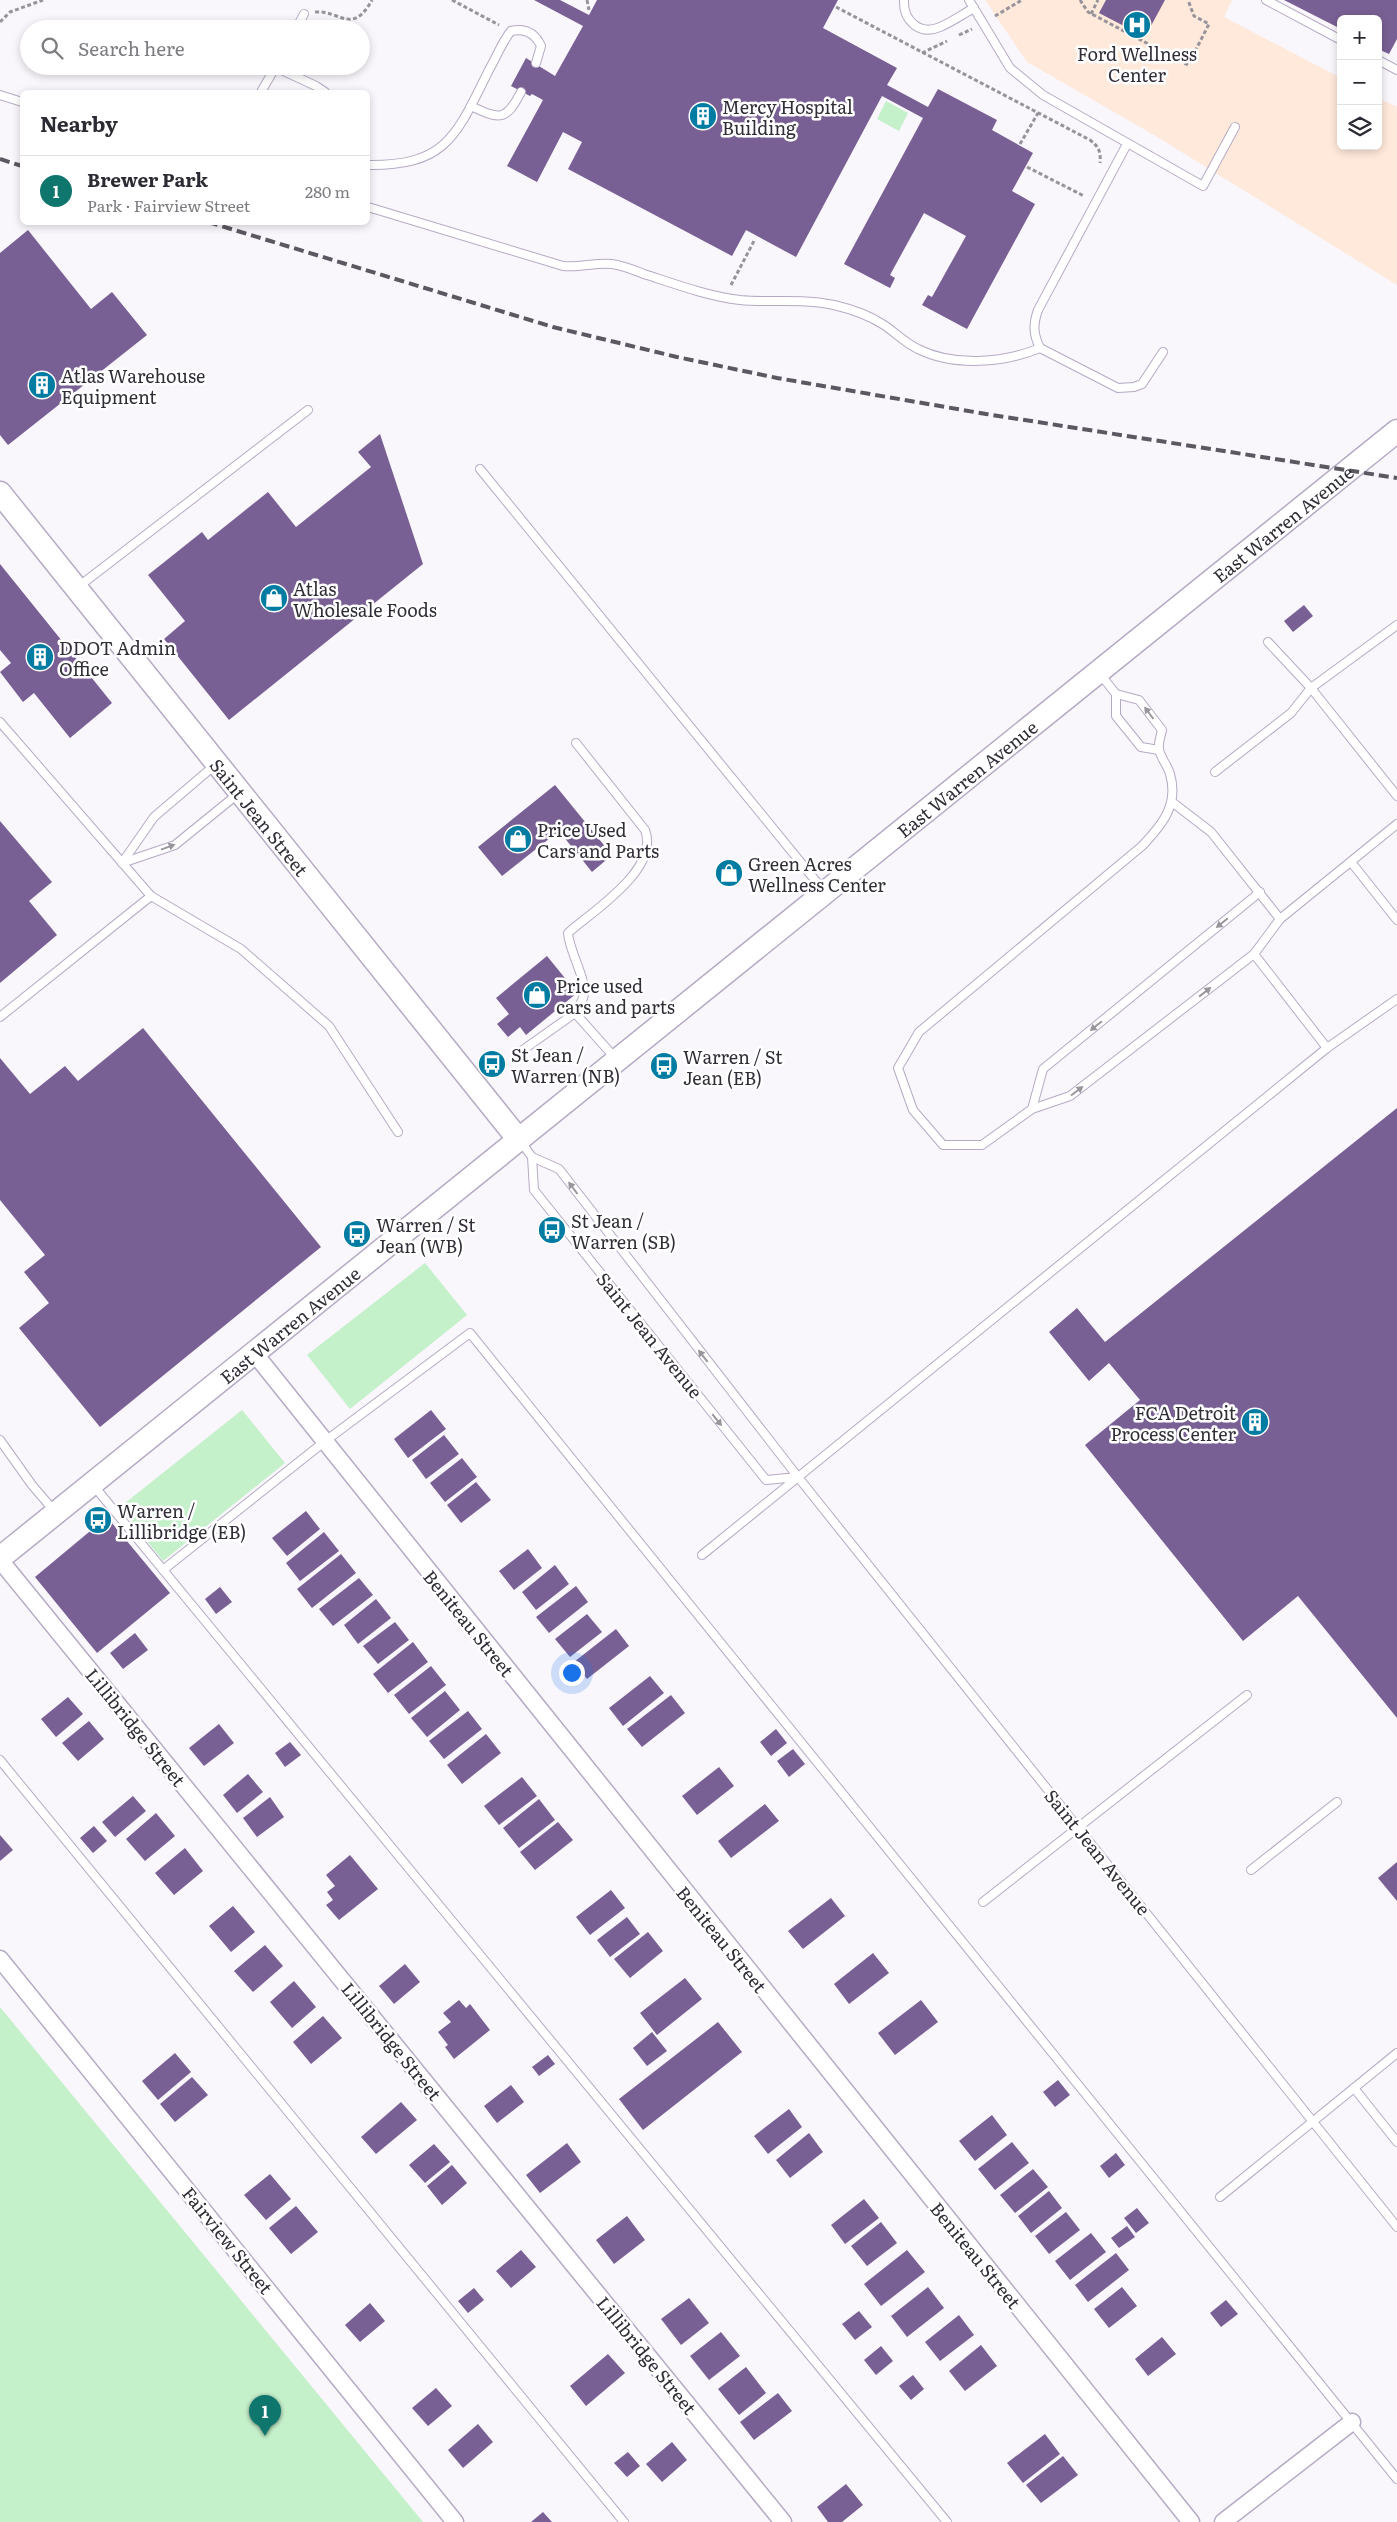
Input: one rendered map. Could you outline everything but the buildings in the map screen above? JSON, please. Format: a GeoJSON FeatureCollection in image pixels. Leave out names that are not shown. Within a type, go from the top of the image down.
{"type":"FeatureCollection","features":[{"type":"Feature","properties":{"kind":"main road","name":"East Warren Avenue"},"geometry":{"type":"LineString","coordinates":[[0,1559],[255,1354],[526,1148],[617,1060],[1397,431]]}},
{"type":"Feature","properties":{"kind":"main road","name":"Saint Jean Street"},"geometry":{"type":"LineString","coordinates":[[0,493],[526,1148]]}},
{"type":"Feature","properties":{"kind":"street","name":"Beniteau Street"},"geometry":{"type":"LineString","coordinates":[[255,1354],[1190,2522]]}},
{"type":"Feature","properties":{"kind":"street","name":"Lillibridge Street"},"geometry":{"type":"LineString","coordinates":[[0,1559],[783,2522]]}},
{"type":"Feature","properties":{"kind":"street","name":"Fairview Street"},"geometry":{"type":"LineString","coordinates":[[0,1959],[455,2522]]}},
{"type":"Feature","properties":{"kind":"street"},"geometry":{"type":"LineString","coordinates":[[1223,2522],[1352,2422]]}},
{"type":"Feature","properties":{"kind":"lane"},"geometry":{"type":"LineString","coordinates":[[904,0],[906,15],[911,24],[928,30],[939,28],[974,8]]}},
{"type":"Feature","properties":{"kind":"lane"},"geometry":{"type":"LineString","coordinates":[[969,0],[1010,68],[1026,82],[1127,144],[1203,186],[1235,127]]}},
{"type":"Feature","properties":{"kind":"lane"},"geometry":{"type":"LineString","coordinates":[[1266,0],[1337,38]]}},
{"type":"Feature","properties":{"kind":"lane"},"geometry":{"type":"LineString","coordinates":[[301,20],[304,14]]}},
{"type":"Feature","properties":{"kind":"lane"},"geometry":{"type":"LineString","coordinates":[[370,165],[410,163],[429,156],[445,143],[462,124],[511,32],[519,30],[529,32],[537,38],[541,46],[536,63]]}},
{"type":"Feature","properties":{"kind":"lane"},"geometry":{"type":"LineString","coordinates":[[1382,62],[1397,70]]}},
{"type":"Feature","properties":{"kind":"lane"},"geometry":{"type":"LineString","coordinates":[[262,90],[271,75]]}},
{"type":"Feature","properties":{"kind":"lane"},"geometry":{"type":"LineString","coordinates":[[292,75],[321,90]]}},
{"type":"Feature","properties":{"kind":"lane"},"geometry":{"type":"LineString","coordinates":[[471,106],[486,114],[505,115],[512,110],[521,92]]}},
{"type":"Feature","properties":{"kind":"lane"},"geometry":{"type":"LineString","coordinates":[[0,95],[20,101]]}},
{"type":"Feature","properties":{"kind":"lane"},"geometry":{"type":"LineString","coordinates":[[1127,144],[1038,310],[1034,321],[1034,332],[1040,348],[1118,388],[1142,384],[1163,352]]}},
{"type":"Feature","properties":{"kind":"lane"},"geometry":{"type":"LineString","coordinates":[[370,208],[563,266],[577,268],[593,264],[613,264],[711,295],[834,305],[862,314],[884,325],[906,342],[936,356],[961,360],[1000,359],[1022,356],[1040,348]]}},
{"type":"Feature","properties":{"kind":"lane"},"geometry":{"type":"LineString","coordinates":[[77,588],[308,410]]}},
{"type":"Feature","properties":{"kind":"lane"},"geometry":{"type":"LineString","coordinates":[[480,469],[826,892]]}},
{"type":"Feature","properties":{"kind":"lane"},"geometry":{"type":"LineString","coordinates":[[1215,772],[1291,714],[1311,688],[1397,625]]}},
{"type":"Feature","properties":{"kind":"lane"},"geometry":{"type":"LineString","coordinates":[[1268,642],[1311,688],[1397,796]]}},
{"type":"Feature","properties":{"kind":"lane"},"geometry":{"type":"LineString","coordinates":[[1099,672],[1116,694],[1139,700],[1162,730],[1158,750],[1170,774],[1172,802],[1168,815],[1142,846],[919,1032],[898,1068],[913,1110],[943,1145],[982,1145],[1032,1109],[1070,1096],[1254,954],[1280,919],[1397,824]]}},
{"type":"Feature","properties":{"kind":"lane"},"geometry":{"type":"LineString","coordinates":[[1116,694],[1116,716],[1141,748],[1158,750]]}},
{"type":"Feature","properties":{"kind":"lane"},"geometry":{"type":"LineString","coordinates":[[0,722],[151,896],[241,949],[329,1026],[398,1132]]}},
{"type":"Feature","properties":{"kind":"lane"},"geometry":{"type":"LineString","coordinates":[[520,1052],[575,1013],[583,998],[584,988],[568,943],[568,933],[632,878],[646,856],[648,839],[645,830],[576,743]]}},
{"type":"Feature","properties":{"kind":"lane"},"geometry":{"type":"LineString","coordinates":[[122,863],[154,817],[218,763]]}},
{"type":"Feature","properties":{"kind":"lane"},"geometry":{"type":"LineString","coordinates":[[122,863],[175,845],[241,792]]}},
{"type":"Feature","properties":{"kind":"lane"},"geometry":{"type":"LineString","coordinates":[[1172,802],[1211,832],[1280,919]]}},
{"type":"Feature","properties":{"kind":"lane"},"geometry":{"type":"LineString","coordinates":[[1351,862],[1397,920]]}},
{"type":"Feature","properties":{"kind":"lane"},"geometry":{"type":"LineString","coordinates":[[1032,1109],[1044,1069],[1260,892]]}},
{"type":"Feature","properties":{"kind":"lane"},"geometry":{"type":"LineString","coordinates":[[0,1017],[151,896]]}},
{"type":"Feature","properties":{"kind":"lane"},"geometry":{"type":"LineString","coordinates":[[1254,954],[1327,1048]]}},
{"type":"Feature","properties":{"kind":"lane"},"geometry":{"type":"LineString","coordinates":[[702,1555],[1327,1048],[1397,998]]}},
{"type":"Feature","properties":{"kind":"lane"},"geometry":{"type":"LineString","coordinates":[[575,1013],[617,1060]]}},
{"type":"Feature","properties":{"kind":"lane","name":"Saint Jean Avenue"},"geometry":{"type":"LineString","coordinates":[[526,1148],[534,1190],[766,1480],[798,1477]]}},
{"type":"Feature","properties":{"kind":"lane","name":"Saint Jean Avenue"},"geometry":{"type":"LineString","coordinates":[[526,1148],[559,1169],[798,1477],[1397,2227]]}},
{"type":"Feature","properties":{"kind":"lane"},"geometry":{"type":"LineString","coordinates":[[162,1570],[324,1442],[470,1332],[1397,2478]]}},
{"type":"Feature","properties":{"kind":"lane"},"geometry":{"type":"LineString","coordinates":[[0,1440],[32,1485],[56,1514]]}},
{"type":"Feature","properties":{"kind":"lane"},"geometry":{"type":"LineString","coordinates":[[92,1484],[947,2522]]}},
{"type":"Feature","properties":{"kind":"lane"},"geometry":{"type":"LineString","coordinates":[[983,1902],[1247,1695]]}},
{"type":"Feature","properties":{"kind":"lane"},"geometry":{"type":"LineString","coordinates":[[0,1760],[624,2522]]}},
{"type":"Feature","properties":{"kind":"lane"},"geometry":{"type":"LineString","coordinates":[[1251,1870],[1337,1802]]}},
{"type":"Feature","properties":{"kind":"lane"},"geometry":{"type":"LineString","coordinates":[[1220,2196],[1397,2053]]}},
{"type":"Feature","properties":{"kind":"lane"},"geometry":{"type":"LineString","coordinates":[[1354,2088],[1397,2142]]}},
{"type":"Feature","properties":{"kind":"path"},"geometry":{"type":"LineString","coordinates":[[0,22],[10,12],[44,0]]}},
{"type":"Feature","properties":{"kind":"path"},"geometry":{"type":"LineString","coordinates":[[304,14],[318,11],[342,20],[352,19],[363,13],[372,0]]}},
{"type":"Feature","properties":{"kind":"path"},"geometry":{"type":"LineString","coordinates":[[452,0],[511,32]]}},
{"type":"Feature","properties":{"kind":"path"},"geometry":{"type":"LineString","coordinates":[[587,0],[589,10]]}},
{"type":"Feature","properties":{"kind":"path"},"geometry":{"type":"LineString","coordinates":[[983,23],[1022,0]]}},
{"type":"Feature","properties":{"kind":"path"},"geometry":{"type":"LineString","coordinates":[[1080,0],[1091,14],[1188,65],[1210,24],[1194,16],[1188,0]]}},
{"type":"Feature","properties":{"kind":"path"},"geometry":{"type":"LineString","coordinates":[[1091,14],[1098,0]]}},
{"type":"Feature","properties":{"kind":"path"},"geometry":{"type":"LineString","coordinates":[[836,6],[1097,146],[1101,154],[1097,172]]}},
{"type":"Feature","properties":{"kind":"path"},"geometry":{"type":"LineString","coordinates":[[1020,144],[1038,113]]}},
{"type":"Feature","properties":{"kind":"path"},"geometry":{"type":"LineString","coordinates":[[1027,167],[1084,196]]}},
{"type":"Feature","properties":{"kind":"path"},"geometry":{"type":"LineString","coordinates":[[1079,204],[1088,188]]}},
{"type":"Feature","properties":{"kind":"path"},"geometry":{"type":"LineString","coordinates":[[725,297],[754,241]]}},
{"type":"Feature","properties":{"kind":"shaded area"},"geometry":{"type":"Polygon","coordinates":[[[985,0],[1232,0],[1224,17],[1337,76],[1337,150],[1382,150],[1382,100],[1397,107],[1397,285],[1154,135],[1027,62],[985,0]]]}},
{"type":"Feature","properties":{"kind":"green space"},"geometry":{"type":"Polygon","coordinates":[[[886,101],[908,113],[899,131],[877,119],[886,101]]]}},
{"type":"Feature","properties":{"kind":"green space"},"geometry":{"type":"Polygon","coordinates":[[[425,1263],[467,1315],[350,1409],[307,1355],[425,1263]]]}},
{"type":"Feature","properties":{"kind":"green space"},"geometry":{"type":"Polygon","coordinates":[[[242,1410],[285,1463],[163,1561],[120,1507],[242,1410]]]}},
{"type":"Feature","properties":{"kind":"green space"},"geometry":{"type":"Polygon","coordinates":[[[0,2007],[423,2522],[0,2522],[0,2007]]]}},
{"type":"Feature","properties":{"kind":"railway"},"geometry":{"type":"LineString","coordinates":[[0,159],[20,165]]}},
{"type":"Feature","properties":{"kind":"railway"},"geometry":{"type":"LineString","coordinates":[[218,225],[553,327],[677,357],[777,378],[986,414],[1397,478]]}},
{"type":"Feature","properties":{"kind":"place","name":"Ford Wellness Center"},"geometry":{"type":"Point","coordinates":[1137,25]}},
{"type":"Feature","properties":{"kind":"place","name":"Mercy Hospital Building"},"geometry":{"type":"Point","coordinates":[703,116]}},
{"type":"Feature","properties":{"kind":"place","name":"Atlas Warehouse Equipment"},"geometry":{"type":"Point","coordinates":[42,385]}},
{"type":"Feature","properties":{"kind":"place","name":"Atlas Wholesale Foods"},"geometry":{"type":"Point","coordinates":[274,598]}},
{"type":"Feature","properties":{"kind":"place","name":"DDOT Admin Office"},"geometry":{"type":"Point","coordinates":[40,657]}},
{"type":"Feature","properties":{"kind":"place","name":"Price Used Cars and Parts"},"geometry":{"type":"Point","coordinates":[518,839]}},
{"type":"Feature","properties":{"kind":"place","name":"Green Acres Wellness Center"},"geometry":{"type":"Point","coordinates":[729,873]}},
{"type":"Feature","properties":{"kind":"place","name":"Price used cars and parts"},"geometry":{"type":"Point","coordinates":[537,995]}},
{"type":"Feature","properties":{"kind":"place","name":"St Jean / Warren (NB)"},"geometry":{"type":"Point","coordinates":[492,1064]}},
{"type":"Feature","properties":{"kind":"place","name":"Warren / St Jean (EB)"},"geometry":{"type":"Point","coordinates":[664,1066]}},
{"type":"Feature","properties":{"kind":"place","name":"St Jean / Warren (SB)"},"geometry":{"type":"Point","coordinates":[552,1230]}},
{"type":"Feature","properties":{"kind":"place","name":"Warren / St Jean (WB)"},"geometry":{"type":"Point","coordinates":[357,1234]}},
{"type":"Feature","properties":{"kind":"place","name":"FCA Detroit Process Center"},"geometry":{"type":"Point","coordinates":[1255,1422]}},
{"type":"Feature","properties":{"kind":"place","name":"Warren / Lillibridge (EB)"},"geometry":{"type":"Point","coordinates":[98,1520]}},
{"type":"Feature","properties":{"kind":"place","name":"Brewer Park"},"geometry":{"type":"Point","coordinates":[265,2436]}}]}
